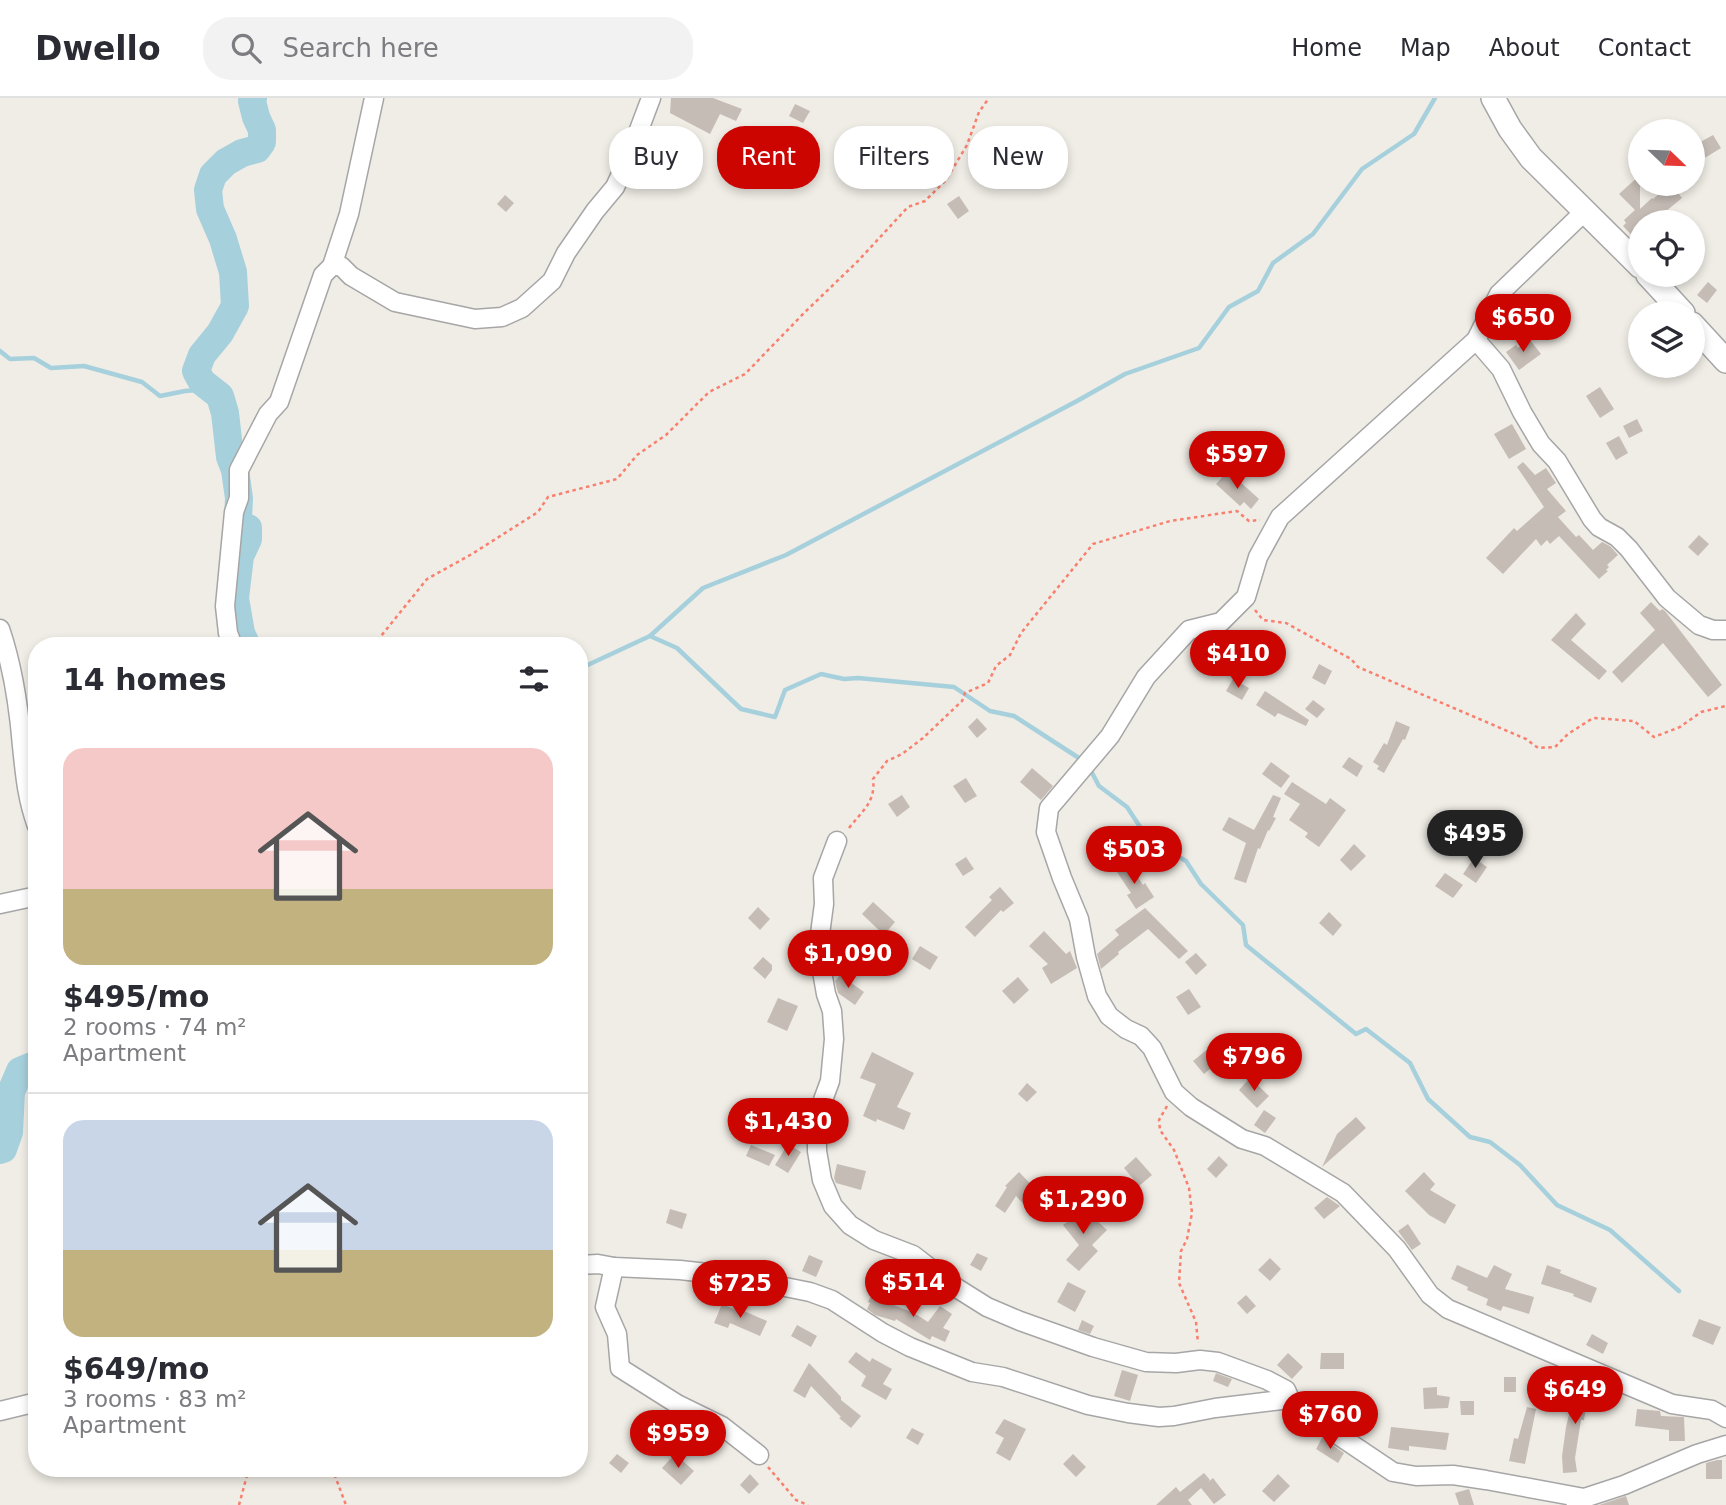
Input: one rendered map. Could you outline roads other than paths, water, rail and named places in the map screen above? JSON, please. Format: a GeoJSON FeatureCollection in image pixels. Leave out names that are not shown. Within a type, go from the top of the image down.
{"type":"FeatureCollection","features":[{"type":"Feature","properties":{"kind":"street"},"geometry":{"type":"LineString","coordinates":[[230,637],[225,606],[234,512],[239,498],[239,470],[268,414],[279,401],[323,275],[332,266],[349,214],[374,98]]}},
{"type":"Feature","properties":{"kind":"street"},"geometry":{"type":"LineString","coordinates":[[332,266],[341,266],[351,276],[395,302],[475,319],[502,317],[522,308],[552,281],[566,253],[615,187],[650,98]]}},
{"type":"Feature","properties":{"kind":"street"},"geometry":{"type":"LineString","coordinates":[[1493,98],[1510,130],[1531,158],[1628,254]]}},
{"type":"Feature","properties":{"kind":"street"},"geometry":{"type":"LineString","coordinates":[[1585,211],[1499,294],[1476,340],[1280,517],[1258,557],[1246,597],[1221,622],[1189,630],[1146,677],[1111,736],[1049,808],[1046,832],[1079,919],[1097,996],[1109,1016],[1126,1029],[1142,1036],[1152,1048],[1174,1092],[1191,1108],[1242,1139],[1265,1146],[1343,1193],[1397,1249],[1430,1295],[1448,1309],[1672,1404],[1712,1410],[1726,1418]]}},
{"type":"Feature","properties":{"kind":"street"},"geometry":{"type":"LineString","coordinates":[[1659,287],[1671,301]]}},
{"type":"Feature","properties":{"kind":"street"},"geometry":{"type":"LineString","coordinates":[[1705,338],[1726,361]]}},
{"type":"Feature","properties":{"kind":"street"},"geometry":{"type":"LineString","coordinates":[[1476,340],[1501,369],[1541,444],[1557,461],[1591,519],[1617,537],[1667,598],[1699,625],[1713,630],[1726,630]]}},
{"type":"Feature","properties":{"kind":"street"},"geometry":{"type":"LineString","coordinates":[[0,629],[13,684],[28,797]]}},
{"type":"Feature","properties":{"kind":"street"},"geometry":{"type":"LineString","coordinates":[[837,841],[822,878],[824,904],[818,949],[826,994],[832,1011],[834,1040],[830,1082],[817,1123],[817,1151],[822,1180],[833,1206],[849,1225],[874,1240],[913,1255],[952,1285],[987,1307],[1020,1321],[1093,1347],[1146,1362],[1218,1362],[1267,1380],[1286,1390],[1290,1399],[1323,1425],[1393,1472],[1416,1476],[1453,1475],[1486,1479],[1584,1498]]}},
{"type":"Feature","properties":{"kind":"street"},"geometry":{"type":"LineString","coordinates":[[0,904],[28,898]]}},
{"type":"Feature","properties":{"kind":"street"},"geometry":{"type":"LineString","coordinates":[[588,1265],[725,1275],[810,1292],[832,1300],[910,1347],[972,1372],[1003,1377],[1088,1405],[1128,1413],[1174,1416],[1290,1399]]}},
{"type":"Feature","properties":{"kind":"street"},"geometry":{"type":"LineString","coordinates":[[614,1267],[605,1307],[617,1334],[620,1368],[677,1404],[722,1426],[759,1455]]}},
{"type":"Feature","properties":{"kind":"street"},"geometry":{"type":"LineString","coordinates":[[0,1411],[28,1404]]}},
{"type":"Feature","properties":{"kind":"street"},"geometry":{"type":"LineString","coordinates":[[1563,1505],[1624,1486],[1697,1454],[1726,1445]]}},
{"type":"Feature","properties":{"kind":"waterway"},"geometry":{"type":"LineString","coordinates":[[243,637],[235,598],[240,556],[248,539],[248,528],[238,519],[239,498],[235,470],[230,457],[225,413],[220,396],[202,382],[196,371],[202,355],[220,333],[235,306],[233,272],[210,209],[208,190],[213,175],[226,162],[242,153],[257,149],[262,142],[262,130],[256,117],[253,98]]}},
{"type":"Feature","properties":{"kind":"waterway"},"geometry":{"type":"LineString","coordinates":[[588,665],[650,636],[703,588],[786,555],[1125,374],[1199,348],[1229,307],[1258,291],[1273,263],[1313,234],[1362,169],[1414,134],[1435,98]]}},
{"type":"Feature","properties":{"kind":"waterway"},"geometry":{"type":"LineString","coordinates":[[0,351],[10,359],[34,358],[51,368],[84,366],[142,382],[160,396],[211,389]]}},
{"type":"Feature","properties":{"kind":"waterway"},"geometry":{"type":"LineString","coordinates":[[650,636],[677,648],[741,709],[775,717],[785,690],[821,674],[844,679],[954,687],[990,711],[1014,716],[1082,760]]}},
{"type":"Feature","properties":{"kind":"waterway"},"geometry":{"type":"LineString","coordinates":[[1090,769],[1099,786],[1127,807],[1148,839],[1186,861],[1201,884],[1243,925],[1246,945],[1356,1034],[1366,1029],[1410,1063],[1428,1099],[1470,1137],[1490,1142],[1520,1165],[1557,1205],[1610,1230],[1679,1291]]}},
{"type":"Feature","properties":{"kind":"waterway"},"geometry":{"type":"LineString","coordinates":[[0,1150],[3,1149],[9,1132],[11,1092],[20,1071],[28,1068]]}}]}
